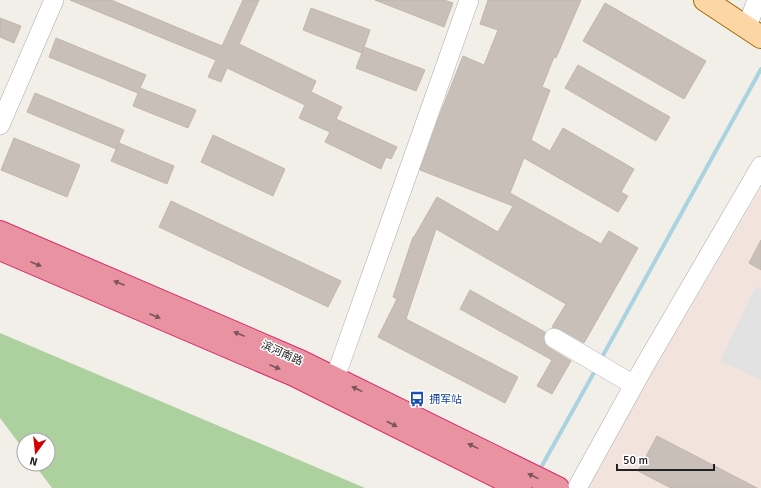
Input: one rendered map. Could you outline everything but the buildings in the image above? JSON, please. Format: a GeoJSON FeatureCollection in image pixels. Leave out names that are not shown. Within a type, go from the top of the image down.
{"type":"FeatureCollection","features":[{"type":"Feature","properties":{"kind":"highway","name":"滨河南路"},"geometry":{"type":"LineString","coordinates":[[0,232],[300,361],[335,378],[510,477]]}},
{"type":"Feature","properties":{"kind":"highway","name":"滨河南路"},"geometry":{"type":"LineString","coordinates":[[0,249],[294,375],[510,477],[558,488]]}},
{"type":"Feature","properties":{"kind":"main road"},"geometry":{"type":"LineString","coordinates":[[705,0],[756,33]]}},
{"type":"Feature","properties":{"kind":"street"},"geometry":{"type":"LineString","coordinates":[[0,125],[54,0]]}},
{"type":"Feature","properties":{"kind":"street"},"geometry":{"type":"LineString","coordinates":[[335,378],[469,0]]}},
{"type":"Feature","properties":{"kind":"street"},"geometry":{"type":"LineString","coordinates":[[756,33],[757,0]]}},
{"type":"Feature","properties":{"kind":"street"},"geometry":{"type":"LineString","coordinates":[[577,488],[634,385],[761,166]]}},
{"type":"Feature","properties":{"kind":"street"},"geometry":{"type":"LineString","coordinates":[[554,338],[634,385]]}},
{"type":"Feature","properties":{"kind":"shaded area"},"geometry":{"type":"Polygon","coordinates":[[[761,188],[761,488],[584,488],[761,188]]]}},
{"type":"Feature","properties":{"kind":"shaded area"},"geometry":{"type":"Polygon","coordinates":[[[756,286],[761,289],[761,380],[720,361],[756,286]]]}},
{"type":"Feature","properties":{"kind":"green space"},"geometry":{"type":"Polygon","coordinates":[[[0,333],[365,488],[52,488],[40,472],[56,472],[56,432],[16,432],[16,439],[0,418],[0,333]]]}},
{"type":"Feature","properties":{"kind":"waterway"},"geometry":{"type":"LineString","coordinates":[[601,359],[761,69]]}},
{"type":"Feature","properties":{"kind":"waterway"},"geometry":{"type":"LineString","coordinates":[[539,471],[596,369]]}},
{"type":"Feature","properties":{"kind":"place","name":"拥军站"},"geometry":{"type":"Point","coordinates":[417,399]}}]}
